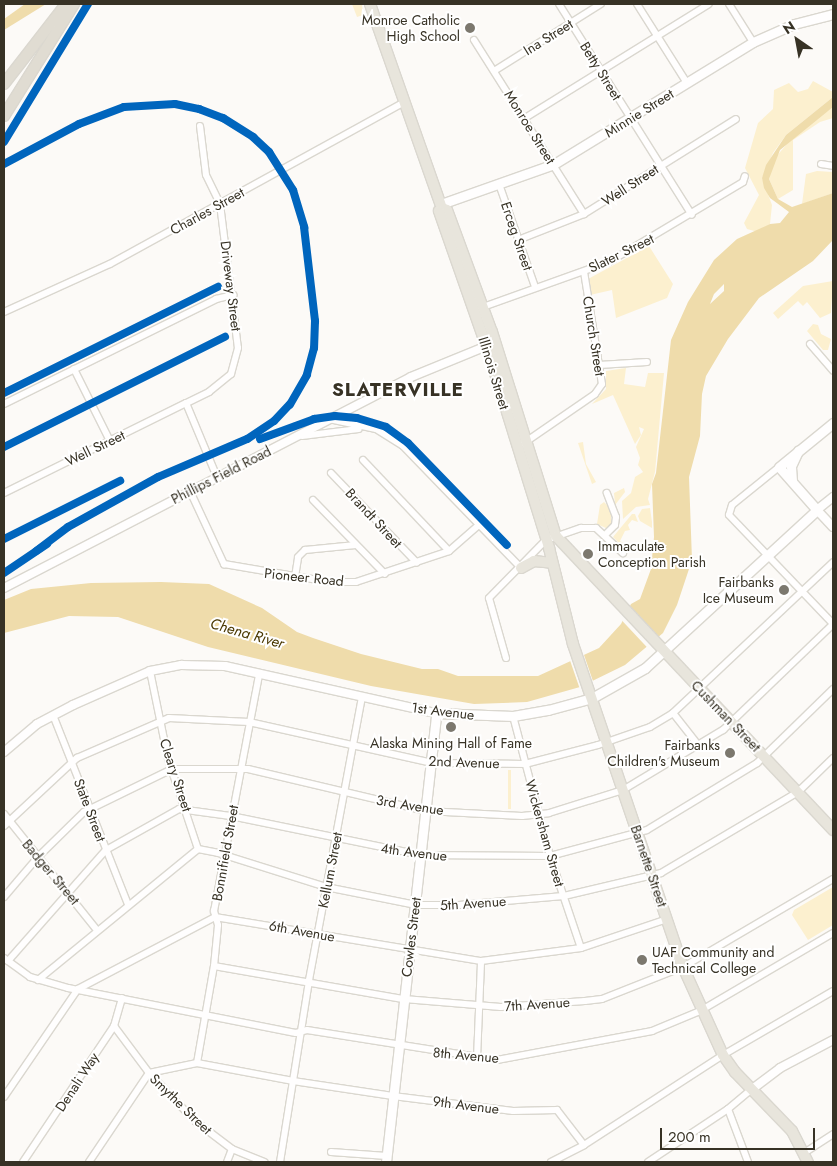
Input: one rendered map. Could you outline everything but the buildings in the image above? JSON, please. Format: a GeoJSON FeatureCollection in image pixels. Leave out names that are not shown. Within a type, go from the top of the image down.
{"type":"FeatureCollection","features":[{"type":"Feature","properties":{"kind":"highway"},"geometry":{"type":"LineString","coordinates":[[4,84],[66,4]]}},
{"type":"Feature","properties":{"kind":"highway"},"geometry":{"type":"LineString","coordinates":[[4,116],[74,4]]}},
{"type":"Feature","properties":{"kind":"main road","name":"Illinois Street"},"geometry":{"type":"LineString","coordinates":[[370,4],[442,206],[447,210],[483,307],[491,344],[521,444],[546,540]]}},
{"type":"Feature","properties":{"kind":"main road","name":"Minnie Street"},"geometry":{"type":"LineString","coordinates":[[442,206],[554,164],[753,42],[794,24],[833,14]]}},
{"type":"Feature","properties":{"kind":"main road","name":"Illinois Street"},"geometry":{"type":"LineString","coordinates":[[442,206],[439,211],[491,344]]}},
{"type":"Feature","properties":{"kind":"main road"},"geometry":{"type":"LineString","coordinates":[[817,510],[779,467],[833,423]]}},
{"type":"Feature","properties":{"kind":"main road","name":"Illinois Street"},"geometry":{"type":"LineString","coordinates":[[521,444],[556,536]]}},
{"type":"Feature","properties":{"kind":"main road"},"geometry":{"type":"LineString","coordinates":[[793,483],[791,466],[798,451]]}},
{"type":"Feature","properties":{"kind":"main road","name":"1st Avenue"},"geometry":{"type":"LineString","coordinates":[[436,713],[513,716],[590,693],[630,678],[817,510]]}},
{"type":"Feature","properties":{"kind":"main road","name":"Cushman Street"},"geometry":{"type":"LineString","coordinates":[[556,536],[832,828]]}},
{"type":"Feature","properties":{"kind":"main road","name":"Barnette Street"},"geometry":{"type":"LineString","coordinates":[[546,540],[573,644],[683,967],[700,1011],[723,1055],[751,1090],[792,1131],[806,1157]]}},
{"type":"Feature","properties":{"kind":"main road"},"geometry":{"type":"LineString","coordinates":[[521,568],[534,561],[552,563]]}},
{"type":"Feature","properties":{"kind":"main road","name":"Cowles Street"},"geometry":{"type":"LineString","coordinates":[[386,1159],[432,763],[436,713]]}},
{"type":"Feature","properties":{"kind":"street","name":"Betty Street"},"geometry":{"type":"LineString","coordinates":[[559,4],[692,215]]}},
{"type":"Feature","properties":{"kind":"street","name":"Ina Street"},"geometry":{"type":"LineString","coordinates":[[494,71],[601,4]]}},
{"type":"Feature","properties":{"kind":"street"},"geometry":{"type":"LineString","coordinates":[[637,4],[687,82]]}},
{"type":"Feature","properties":{"kind":"street"},"geometry":{"type":"LineString","coordinates":[[525,118],[709,4]]}},
{"type":"Feature","properties":{"kind":"street"},"geometry":{"type":"LineString","coordinates":[[729,4],[753,42]]}},
{"type":"Feature","properties":{"kind":"street","name":"Monroe Street"},"geometry":{"type":"LineString","coordinates":[[474,40],[584,214]]}},
{"type":"Feature","properties":{"kind":"street","name":"Charles Street"},"geometry":{"type":"LineString","coordinates":[[4,312],[110,264],[405,102]]}},
{"type":"Feature","properties":{"kind":"street","name":"Well Street"},"geometry":{"type":"LineString","coordinates":[[518,240],[584,214],[736,119]]}},
{"type":"Feature","properties":{"kind":"street","name":"Driveway Street"},"geometry":{"type":"LineString","coordinates":[[186,403],[209,392],[231,374],[238,348],[234,295],[220,204],[206,175],[200,126]]}},
{"type":"Feature","properties":{"kind":"street"},"geometry":{"type":"LineString","coordinates":[[821,164],[833,166]]}},
{"type":"Feature","properties":{"kind":"street","name":"Slater Street"},"geometry":{"type":"LineString","coordinates":[[483,307],[535,287],[584,272],[640,246],[744,182],[745,176]]}},
{"type":"Feature","properties":{"kind":"street","name":"Erceg Street"},"geometry":{"type":"LineString","coordinates":[[498,184],[535,287]]}},
{"type":"Feature","properties":{"kind":"street","name":"Church Street"},"geometry":{"type":"LineString","coordinates":[[521,444],[595,394],[602,384],[584,272]]}},
{"type":"Feature","properties":{"kind":"street"},"geometry":{"type":"LineString","coordinates":[[4,404],[216,299],[234,295]]}},
{"type":"Feature","properties":{"kind":"street","name":"Phillips Field Road"},"geometry":{"type":"LineString","coordinates":[[4,588],[411,377],[491,344]]}},
{"type":"Feature","properties":{"kind":"street"},"geometry":{"type":"LineString","coordinates":[[810,344],[833,370]]}},
{"type":"Feature","properties":{"kind":"street"},"geometry":{"type":"LineString","coordinates":[[599,365],[647,362]]}},
{"type":"Feature","properties":{"kind":"street"},"geometry":{"type":"LineString","coordinates":[[74,370],[110,441]]}},
{"type":"Feature","properties":{"kind":"street"},"geometry":{"type":"LineString","coordinates":[[186,403],[217,477]]}},
{"type":"Feature","properties":{"kind":"street","name":"Well Street"},"geometry":{"type":"LineString","coordinates":[[4,493],[186,403]]}},
{"type":"Feature","properties":{"kind":"street"},"geometry":{"type":"LineString","coordinates":[[329,419],[376,429],[402,445],[521,568]]}},
{"type":"Feature","properties":{"kind":"street"},"geometry":{"type":"LineString","coordinates":[[294,438],[376,429]]}},
{"type":"Feature","properties":{"kind":"street"},"geometry":{"type":"LineString","coordinates":[[363,460],[449,551]]}},
{"type":"Feature","properties":{"kind":"street"},"geometry":{"type":"LineString","coordinates":[[779,467],[732,505],[731,519],[833,624]]}},
{"type":"Feature","properties":{"kind":"street","name":"Brandt Street"},"geometry":{"type":"LineString","coordinates":[[331,472],[417,563]]}},
{"type":"Feature","properties":{"kind":"street","name":"Pioneer Road"},"geometry":{"type":"LineString","coordinates":[[190,491],[224,564],[295,577],[356,582],[385,574],[449,551],[480,524]]}},
{"type":"Feature","properties":{"kind":"street"},"geometry":{"type":"LineString","coordinates":[[606,535],[615,525],[616,517],[608,493]]}},
{"type":"Feature","properties":{"kind":"street","name":"1st Avenue"},"geometry":{"type":"LineString","coordinates":[[817,510],[833,497]]}},
{"type":"Feature","properties":{"kind":"street"},"geometry":{"type":"LineString","coordinates":[[313,500],[385,574]]}},
{"type":"Feature","properties":{"kind":"street"},"geometry":{"type":"LineString","coordinates":[[817,510],[833,527]]}},
{"type":"Feature","properties":{"kind":"street"},"geometry":{"type":"LineString","coordinates":[[506,658],[489,598],[521,568],[546,540],[590,527],[606,535],[623,553]]}},
{"type":"Feature","properties":{"kind":"street"},"geometry":{"type":"LineString","coordinates":[[295,577],[298,557],[305,550],[356,545]]}},
{"type":"Feature","properties":{"kind":"street","name":"2nd Avenue"},"geometry":{"type":"LineString","coordinates":[[6,824],[71,762],[160,720],[178,718],[249,722],[432,763],[525,764],[607,742],[650,727],[673,713],[800,590],[833,562]]}},
{"type":"Feature","properties":{"kind":"street","name":"3rd Avenue"},"geometry":{"type":"LineString","coordinates":[[4,898],[38,857],[89,808],[172,768],[240,769],[426,811],[539,815],[623,790],[699,746],[732,723],[833,624]]}},
{"type":"Feature","properties":{"kind":"street","name":"1st Avenue"},"geometry":{"type":"LineString","coordinates":[[4,752],[28,730],[53,715],[150,671],[181,665],[210,664],[436,713]]}},
{"type":"Feature","properties":{"kind":"street","name":"Cleary Street"},"geometry":{"type":"LineString","coordinates":[[150,671],[172,768],[198,849]]}},
{"type":"Feature","properties":{"kind":"street","name":"Bonnifield Street"},"geometry":{"type":"LineString","coordinates":[[198,1062],[214,966],[218,925],[215,917],[231,816],[259,674]]}},
{"type":"Feature","properties":{"kind":"street","name":"4th Avenue"},"geometry":{"type":"LineString","coordinates":[[186,808],[231,816],[335,840],[421,855],[550,856],[646,830],[765,757],[833,689]]}},
{"type":"Feature","properties":{"kind":"street","name":"Kellum Street"},"geometry":{"type":"LineString","coordinates":[[280,1162],[309,980],[362,697]]}},
{"type":"Feature","properties":{"kind":"street"},"geometry":{"type":"LineString","coordinates":[[673,713],[699,746]]}},
{"type":"Feature","properties":{"kind":"street","name":"State Street"},"geometry":{"type":"LineString","coordinates":[[53,715],[128,904]]}},
{"type":"Feature","properties":{"kind":"street","name":"Wickersham Street"},"geometry":{"type":"LineString","coordinates":[[513,716],[550,856],[581,948]]}},
{"type":"Feature","properties":{"kind":"street","name":"5th Avenue"},"geometry":{"type":"LineString","coordinates":[[198,849],[225,855],[326,887],[416,905],[458,905],[564,896],[653,877],[798,792],[833,758]]}},
{"type":"Feature","properties":{"kind":"street"},"geometry":{"type":"LineString","coordinates":[[6,960],[106,850],[186,808]]}},
{"type":"Feature","properties":{"kind":"street","name":"Badger Street"},"geometry":{"type":"LineString","coordinates":[[4,814],[6,824],[38,857],[97,930]]}},
{"type":"Feature","properties":{"kind":"street"},"geometry":{"type":"LineString","coordinates":[[38,980],[128,904],[198,849]]}},
{"type":"Feature","properties":{"kind":"street","name":"7th Avenue"},"geometry":{"type":"LineString","coordinates":[[214,966],[309,980],[404,1000],[480,1006],[602,999],[683,967],[833,879]]}},
{"type":"Feature","properties":{"kind":"street"},"geometry":{"type":"LineString","coordinates":[[4,1096],[78,989],[215,917]]}},
{"type":"Feature","properties":{"kind":"street","name":"6th Avenue"},"geometry":{"type":"LineString","coordinates":[[215,917],[318,933],[410,951],[481,961],[581,948],[667,919]]}},
{"type":"Feature","properties":{"kind":"street","name":"8th Avenue"},"geometry":{"type":"LineString","coordinates":[[6,960],[38,980],[207,1016],[477,1058],[513,1058],[652,1032],[700,1011],[833,933]]}},
{"type":"Feature","properties":{"kind":"street"},"geometry":{"type":"LineString","coordinates":[[477,1058],[481,961]]}},
{"type":"Feature","properties":{"kind":"street"},"geometry":{"type":"LineString","coordinates":[[551,1162],[584,1145],[723,1055],[833,991]]}},
{"type":"Feature","properties":{"kind":"street","name":"Denali Way"},"geometry":{"type":"LineString","coordinates":[[24,1162],[114,1026],[122,998]]}},
{"type":"Feature","properties":{"kind":"street","name":"Smythe Street"},"geometry":{"type":"LineString","coordinates":[[114,1026],[149,1073],[195,1121],[232,1149],[265,1162]]}},
{"type":"Feature","properties":{"kind":"street"},"geometry":{"type":"LineString","coordinates":[[648,1162],[728,1109],[780,1068],[833,1040]]}},
{"type":"Feature","properties":{"kind":"street","name":"9th Avenue"},"geometry":{"type":"LineString","coordinates":[[149,1073],[198,1062],[293,1081],[393,1096],[513,1111],[557,1110],[584,1145]]}},
{"type":"Feature","properties":{"kind":"street"},"geometry":{"type":"LineString","coordinates":[[89,1162],[149,1073]]}},
{"type":"Feature","properties":{"kind":"street"},"geometry":{"type":"LineString","coordinates":[[728,1109],[748,1162]]}},
{"type":"Feature","properties":{"kind":"street"},"geometry":{"type":"LineString","coordinates":[[806,1157],[833,1134]]}},
{"type":"Feature","properties":{"kind":"street"},"geometry":{"type":"LineString","coordinates":[[227,1162],[232,1149]]}},
{"type":"Feature","properties":{"kind":"street"},"geometry":{"type":"LineString","coordinates":[[331,1152],[386,1159]]}},
{"type":"Feature","properties":{"kind":"shaded area"},"geometry":{"type":"Polygon","coordinates":[[[352,4],[362,4],[363,15],[357,17],[352,4]]]}},
{"type":"Feature","properties":{"kind":"shaded area"},"geometry":{"type":"Polygon","coordinates":[[[813,81],[833,92],[833,97],[786,135],[773,153],[762,178],[772,205],[770,224],[758,232],[747,229],[744,223],[759,195],[745,168],[758,123],[773,109],[774,90],[789,83],[798,92],[808,89],[813,81]]]}},
{"type":"Feature","properties":{"kind":"shaded area"},"geometry":{"type":"Polygon","coordinates":[[[833,107],[833,118],[820,122],[793,140],[793,190],[778,199],[769,179],[774,159],[794,136],[833,107]]]}},
{"type":"Feature","properties":{"kind":"shaded area"},"geometry":{"type":"Polygon","coordinates":[[[817,171],[833,172],[833,193],[802,204],[806,174],[817,171]]]}},
{"type":"Feature","properties":{"kind":"shaded area"},"geometry":{"type":"Polygon","coordinates":[[[649,246],[673,284],[667,298],[616,318],[612,290],[590,295],[588,279],[649,246]]]}},
{"type":"Feature","properties":{"kind":"shaded area"},"geometry":{"type":"Polygon","coordinates":[[[833,281],[831,313],[820,318],[807,302],[803,306],[798,301],[778,319],[773,313],[803,286],[833,281]]]}},
{"type":"Feature","properties":{"kind":"shaded area"},"geometry":{"type":"Polygon","coordinates":[[[813,324],[818,325],[821,334],[831,339],[828,350],[823,350],[807,331],[813,324]]]}},
{"type":"Feature","properties":{"kind":"shaded area"},"geometry":{"type":"Polygon","coordinates":[[[626,368],[624,384],[645,387],[648,373],[664,373],[655,472],[648,499],[650,505],[636,507],[623,519],[622,501],[631,493],[635,477],[643,472],[638,465],[640,458],[636,447],[644,429],[639,427],[641,435],[635,444],[613,395],[592,404],[606,389],[606,371],[626,368]]]}},
{"type":"Feature","properties":{"kind":"shaded area"},"geometry":{"type":"Polygon","coordinates":[[[583,442],[586,464],[596,482],[592,484],[578,443],[583,442]]]}},
{"type":"Feature","properties":{"kind":"shaded area"},"geometry":{"type":"Polygon","coordinates":[[[624,488],[625,492],[615,505],[614,493],[624,488]]]}},
{"type":"Feature","properties":{"kind":"shaded area"},"geometry":{"type":"Polygon","coordinates":[[[604,502],[611,509],[611,525],[608,529],[597,524],[600,505],[604,502]]]}},
{"type":"Feature","properties":{"kind":"shaded area"},"geometry":{"type":"Polygon","coordinates":[[[650,508],[652,528],[640,521],[638,516],[642,509],[650,508]]]}},
{"type":"Feature","properties":{"kind":"shaded area"},"geometry":{"type":"Polygon","coordinates":[[[632,514],[635,514],[638,522],[632,520],[628,525],[630,530],[625,531],[620,541],[623,543],[620,544],[613,537],[632,514]]]}},
{"type":"Feature","properties":{"kind":"shaded area"},"geometry":{"type":"Polygon","coordinates":[[[508,770],[511,770],[511,809],[508,809],[508,770]]]}},
{"type":"Feature","properties":{"kind":"shaded area"},"geometry":{"type":"Polygon","coordinates":[[[833,887],[833,925],[808,940],[792,915],[794,910],[833,887]]]}},
{"type":"Feature","properties":{"kind":"water"},"geometry":{"type":"Polygon","coordinates":[[[25,4],[46,4],[4,30],[4,19],[25,4]]]}},
{"type":"Feature","properties":{"kind":"water","name":"Chena River"},"geometry":{"type":"Polygon","coordinates":[[[833,97],[833,107],[780,150],[769,179],[778,199],[792,207],[833,193],[833,240],[813,261],[759,298],[728,339],[706,376],[702,394],[700,436],[689,477],[692,560],[677,605],[663,633],[625,665],[580,687],[527,702],[474,704],[371,686],[208,647],[118,617],[69,616],[4,633],[4,600],[31,589],[91,583],[161,582],[209,584],[262,608],[297,632],[313,638],[361,654],[422,669],[438,669],[458,676],[538,676],[599,648],[621,624],[631,604],[640,599],[651,569],[654,537],[652,484],[656,473],[671,340],[688,302],[714,260],[737,239],[770,224],[780,223],[789,212],[770,198],[764,188],[762,178],[766,165],[786,135],[833,97]],[[724,284],[714,294],[710,304],[724,291],[724,284]]]}},
{"type":"Feature","properties":{"kind":"pier"},"geometry":{"type":"Polygon","coordinates":[[[628,605],[660,639],[649,650],[617,615],[628,605]]]}},
{"type":"Feature","properties":{"kind":"pier"},"geometry":{"type":"Polygon","coordinates":[[[583,652],[594,684],[580,689],[569,657],[583,652]]]}},
{"type":"Feature","properties":{"kind":"transit line"},"geometry":{"type":"LineString","coordinates":[[4,142],[88,4]]}},
{"type":"Feature","properties":{"kind":"transit line"},"geometry":{"type":"LineString","coordinates":[[4,164],[79,124],[124,107],[175,104],[199,109],[223,118],[253,137],[269,152],[293,190],[304,227],[315,321],[314,348],[307,375],[290,404],[274,421],[247,439],[158,477],[68,527],[36,551]]}},
{"type":"Feature","properties":{"kind":"transit line"},"geometry":{"type":"LineString","coordinates":[[4,393],[218,287]]}},
{"type":"Feature","properties":{"kind":"transit line"},"geometry":{"type":"LineString","coordinates":[[4,447],[225,337]]}},
{"type":"Feature","properties":{"kind":"transit line"},"geometry":{"type":"LineString","coordinates":[[260,439],[314,419],[335,416],[357,418],[386,427],[408,443],[507,545]]}},
{"type":"Feature","properties":{"kind":"transit line"},"geometry":{"type":"LineString","coordinates":[[4,539],[120,481]]}},
{"type":"Feature","properties":{"kind":"transit line"},"geometry":{"type":"LineString","coordinates":[[4,573],[47,544]]}},
{"type":"Feature","properties":{"kind":"place","name":"Monroe Catholic High School"},"geometry":{"type":"Point","coordinates":[470,28]}},
{"type":"Feature","properties":{"kind":"place","name":"Immaculate Conception Parish"},"geometry":{"type":"Point","coordinates":[588,554]}},
{"type":"Feature","properties":{"kind":"place","name":"Fairbanks Ice Museum"},"geometry":{"type":"Point","coordinates":[784,590]}},
{"type":"Feature","properties":{"kind":"place","name":"Alaska Mining Hall of Fame"},"geometry":{"type":"Point","coordinates":[451,727]}},
{"type":"Feature","properties":{"kind":"place","name":"Fairbanks Children's Museum"},"geometry":{"type":"Point","coordinates":[730,753]}},
{"type":"Feature","properties":{"kind":"place","name":"UAF Community and Technical College"},"geometry":{"type":"Point","coordinates":[642,960]}},
{"type":"Feature","properties":{"kind":"district","name":"SLATERVILLE"},"geometry":{"type":"Point","coordinates":[398,390]}}]}
